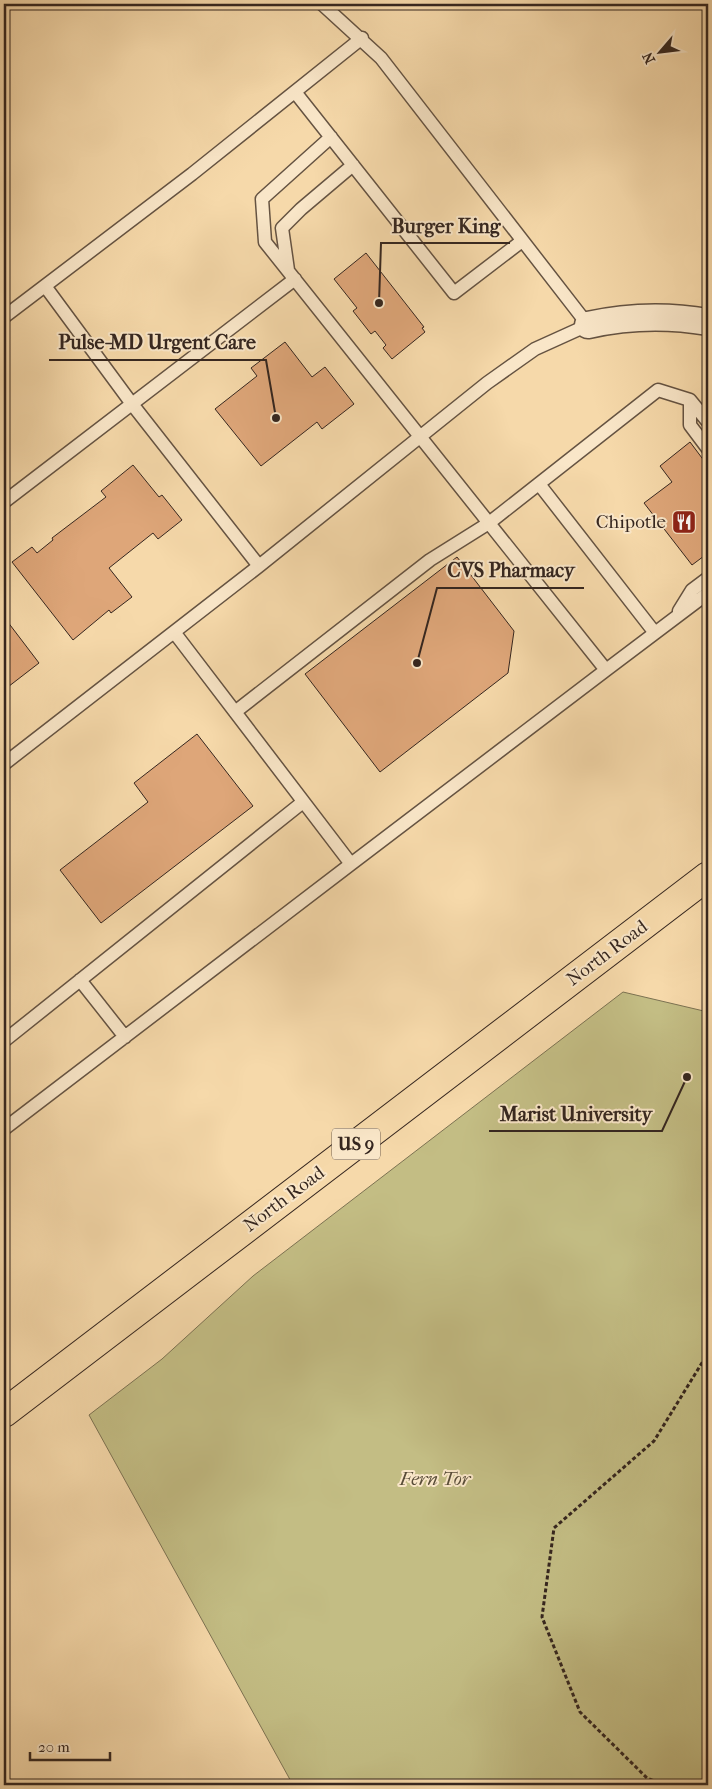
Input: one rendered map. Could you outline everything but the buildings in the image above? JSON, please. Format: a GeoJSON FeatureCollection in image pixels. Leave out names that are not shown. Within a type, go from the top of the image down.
{"type":"FeatureCollection","features":[{"type":"Feature","properties":{"kind":"highway","name":"North Road"},"geometry":{"type":"LineString","coordinates":[[4,1413],[708,876]]}},
{"type":"Feature","properties":{"kind":"street"},"geometry":{"type":"LineString","coordinates":[[588,326],[646,316],[708,322]]}},
{"type":"Feature","properties":{"kind":"lane"},"geometry":{"type":"LineString","coordinates":[[4,764],[259,566],[487,383],[535,349],[588,326],[398,80],[362,38],[322,4]]}},
{"type":"Feature","properties":{"kind":"lane"},"geometry":{"type":"LineString","coordinates":[[4,317],[362,38]]}},
{"type":"Feature","properties":{"kind":"lane"},"geometry":{"type":"LineString","coordinates":[[295,92],[454,293],[522,241]]}},
{"type":"Feature","properties":{"kind":"lane"},"geometry":{"type":"LineString","coordinates":[[331,137],[262,199],[265,242],[606,670]]}},
{"type":"Feature","properties":{"kind":"lane"},"geometry":{"type":"LineString","coordinates":[[292,275],[282,228],[300,209],[353,165]]}},
{"type":"Feature","properties":{"kind":"lane"},"geometry":{"type":"LineString","coordinates":[[4,502],[132,404],[292,275]]}},
{"type":"Feature","properties":{"kind":"lane"},"geometry":{"type":"LineString","coordinates":[[45,286],[132,404],[259,566]]}},
{"type":"Feature","properties":{"kind":"lane"},"geometry":{"type":"LineString","coordinates":[[235,712],[430,560],[489,524],[658,390],[690,400],[708,422]]}},
{"type":"Feature","properties":{"kind":"lane"},"geometry":{"type":"LineString","coordinates":[[690,400],[690,425],[708,449]]}},
{"type":"Feature","properties":{"kind":"lane"},"geometry":{"type":"LineString","coordinates":[[539,484],[655,633]]}},
{"type":"Feature","properties":{"kind":"lane"},"geometry":{"type":"LineString","coordinates":[[673,620],[692,590],[708,578]]}},
{"type":"Feature","properties":{"kind":"lane"},"geometry":{"type":"LineString","coordinates":[[4,1129],[708,593]]}},
{"type":"Feature","properties":{"kind":"lane"},"geometry":{"type":"LineString","coordinates":[[174,632],[351,864]]}},
{"type":"Feature","properties":{"kind":"lane"},"geometry":{"type":"LineString","coordinates":[[4,1041],[303,802]]}},
{"type":"Feature","properties":{"kind":"lane"},"geometry":{"type":"LineString","coordinates":[[80,980],[125,1037]]}},
{"type":"Feature","properties":{"kind":"path"},"geometry":{"type":"LineString","coordinates":[[664,1785],[647,1778],[580,1712],[542,1617],[554,1528],[654,1441],[708,1353]]}},
{"type":"Feature","properties":{"kind":"green space","name":"Fern Tor"},"geometry":{"type":"Polygon","coordinates":[[[623,992],[708,1012],[708,1785],[293,1785],[89,1415],[162,1359],[253,1276],[623,992]]]}},
{"type":"Feature","properties":{"kind":"place","name":"Burger King"},"geometry":{"type":"Point","coordinates":[379,303]}},
{"type":"Feature","properties":{"kind":"place","name":"Pulse-MD Urgent Care"},"geometry":{"type":"Point","coordinates":[276,418]}},
{"type":"Feature","properties":{"kind":"place","name":"Chipotle"},"geometry":{"type":"Point","coordinates":[684,522]}},
{"type":"Feature","properties":{"kind":"place","name":"CVS Pharmacy"},"geometry":{"type":"Point","coordinates":[417,663]}},
{"type":"Feature","properties":{"kind":"place","name":"Marist University"},"geometry":{"type":"Point","coordinates":[687,1077]}}]}
